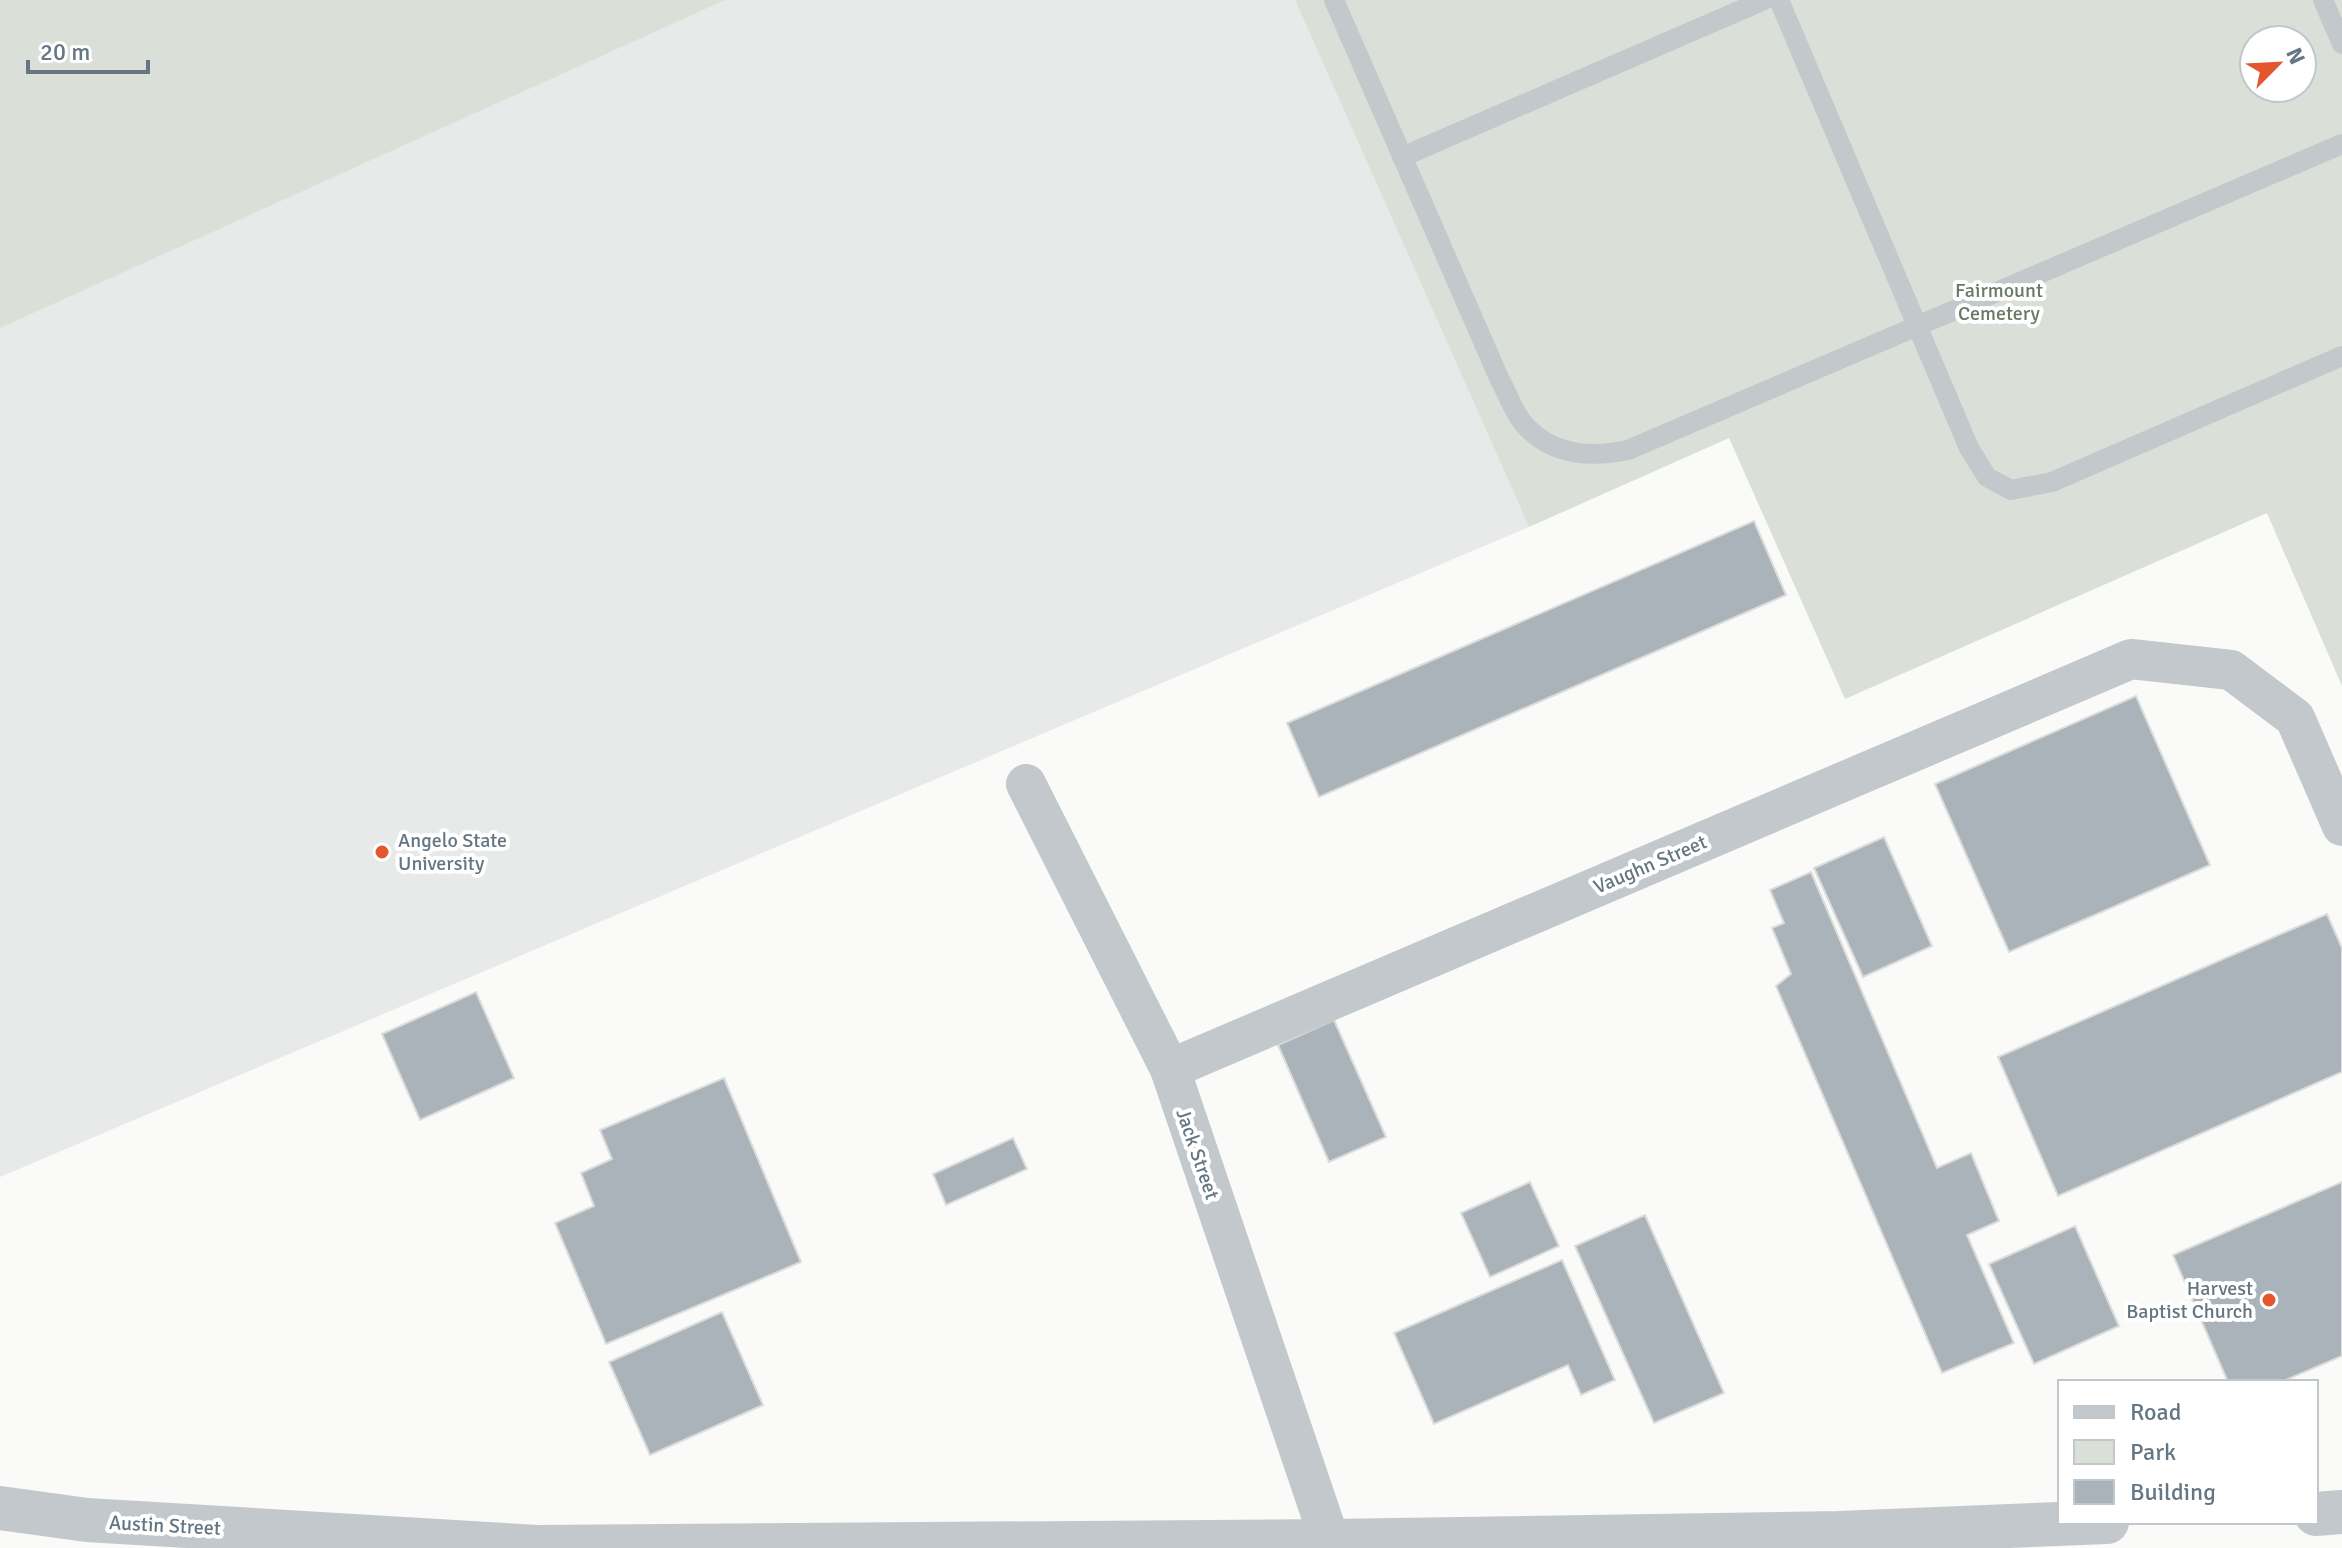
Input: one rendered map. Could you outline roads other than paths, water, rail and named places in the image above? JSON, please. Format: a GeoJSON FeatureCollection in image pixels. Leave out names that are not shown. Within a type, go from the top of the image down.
{"type":"FeatureCollection","features":[{"type":"Feature","properties":{"kind":"street","name":"Vaughn Street"},"geometry":{"type":"LineString","coordinates":[[1170,1069],[2131,659],[2231,670],[2295,718],[2342,826]]}},
{"type":"Feature","properties":{"kind":"street","name":"Jack Street"},"geometry":{"type":"LineString","coordinates":[[1026,784],[1170,1069],[1330,1541]]}},
{"type":"Feature","properties":{"kind":"street","name":"Austin Street"},"geometry":{"type":"LineString","coordinates":[[0,1508],[87,1520],[536,1547],[1330,1541],[1823,1533],[2058,1524]]}},
{"type":"Feature","properties":{"kind":"street"},"geometry":{"type":"LineString","coordinates":[[2318,1514],[2342,1512]]}},
{"type":"Feature","properties":{"kind":"lane"},"geometry":{"type":"LineString","coordinates":[[1334,0],[1499,378],[1523,423],[1547,442],[1576,454],[1601,456],[1628,450],[2342,144]]}},
{"type":"Feature","properties":{"kind":"lane"},"geometry":{"type":"LineString","coordinates":[[1402,157],[1764,0]]}},
{"type":"Feature","properties":{"kind":"lane"},"geometry":{"type":"LineString","coordinates":[[1779,0],[1969,448],[1987,477],[2011,490],[2052,482],[2342,356]]}},
{"type":"Feature","properties":{"kind":"lane"},"geometry":{"type":"LineString","coordinates":[[2323,0],[2342,44]]}},
{"type":"Feature","properties":{"kind":"place","name":"Angelo State University"},"geometry":{"type":"Point","coordinates":[382,852]}},
{"type":"Feature","properties":{"kind":"place","name":"Harvest Baptist Church"},"geometry":{"type":"Point","coordinates":[2269,1300]}},
{"type":"Feature","properties":{"kind":"park label","name":"Fairmount Cemetery"},"geometry":{"type":"Point","coordinates":[1999,302]}}]}
